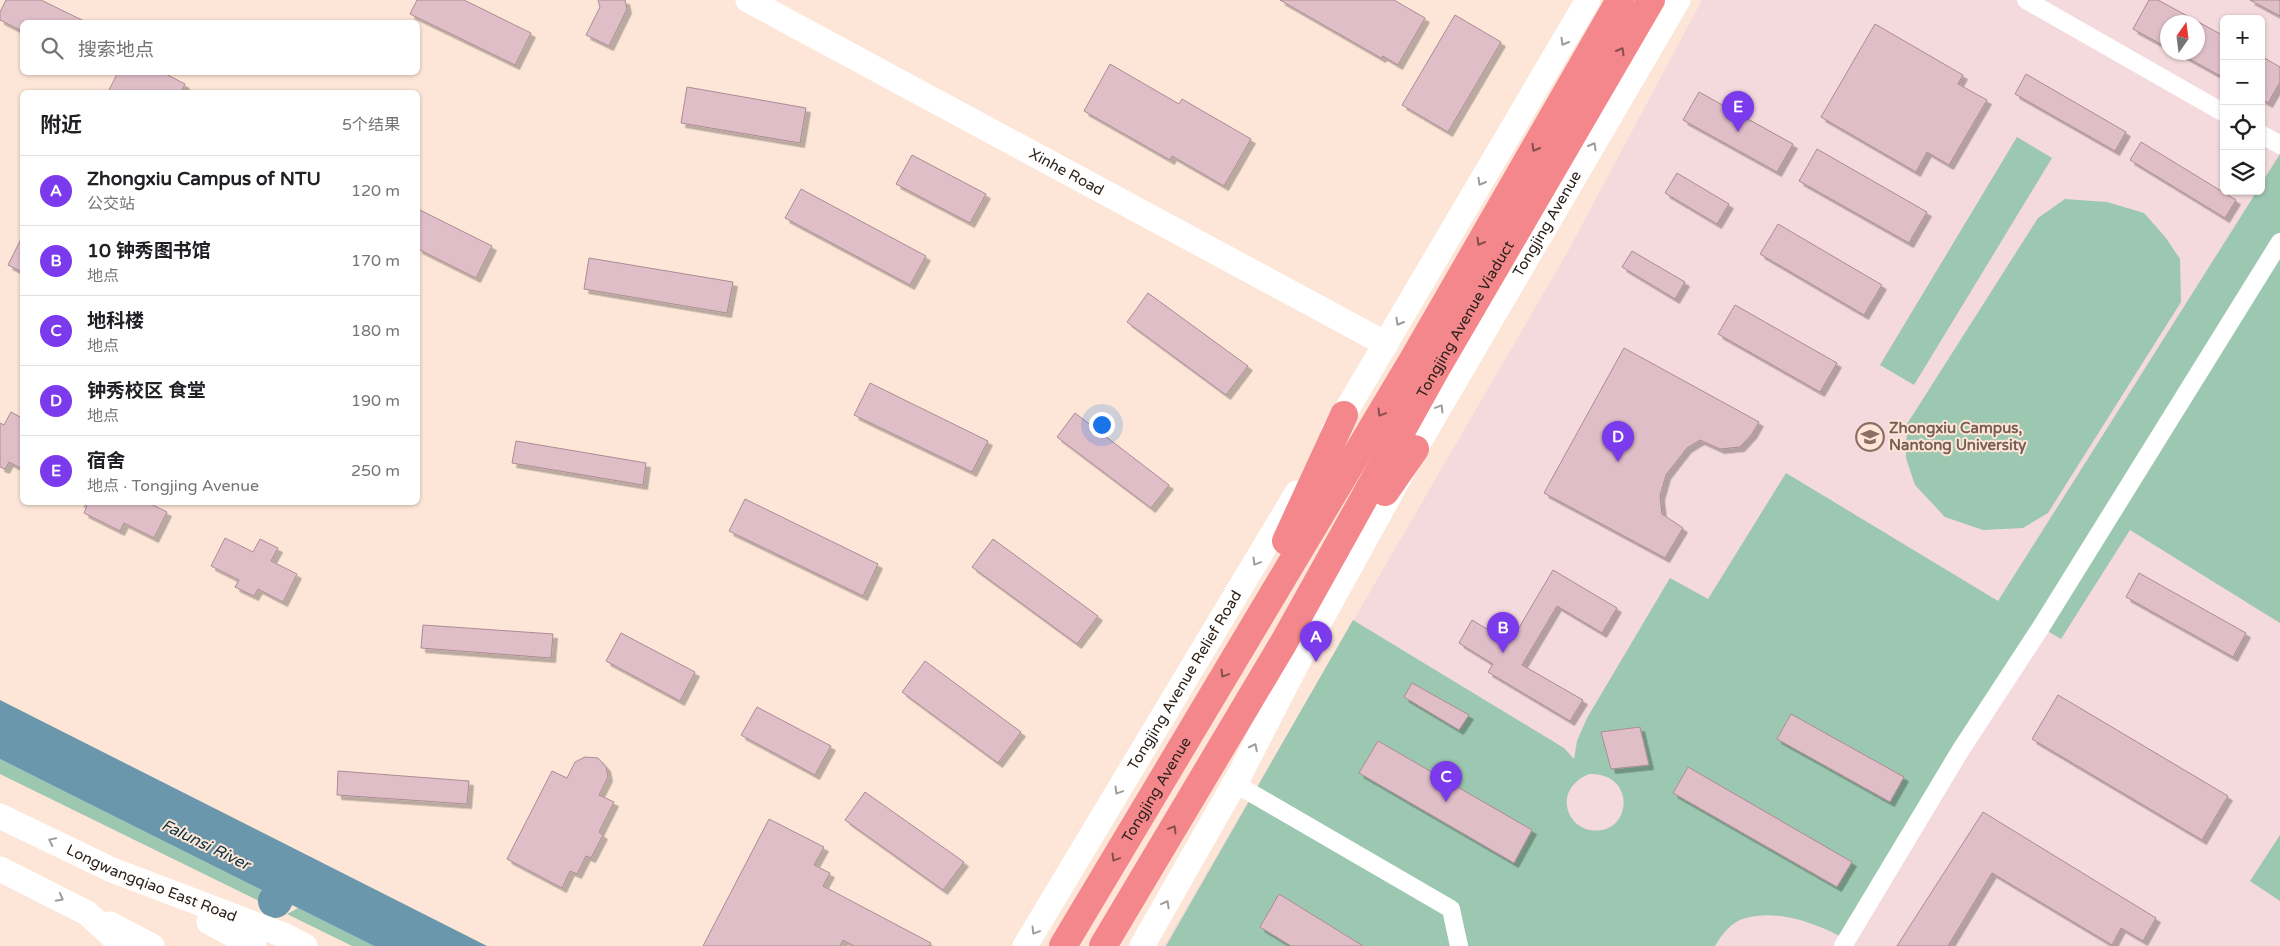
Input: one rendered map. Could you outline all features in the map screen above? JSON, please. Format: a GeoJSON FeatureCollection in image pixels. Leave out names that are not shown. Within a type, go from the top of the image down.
{"type":"FeatureCollection","features":[{"type":"Feature","properties":{"kind":"highway","name":"Tongjing Avenue Viaduct"},"geometry":{"type":"LineString","coordinates":[[1284,642],[1436,369],[1620,0]]}},
{"type":"Feature","properties":{"kind":"highway","name":"Tongjing Avenue Viaduct"},"geometry":{"type":"LineString","coordinates":[[1249,632],[1414,358],[1516,207],[1651,0]]}},
{"type":"Feature","properties":{"kind":"highway"},"geometry":{"type":"LineString","coordinates":[[1249,632],[1282,548],[1344,415]]}},
{"type":"Feature","properties":{"kind":"highway"},"geometry":{"type":"LineString","coordinates":[[1103,946],[1284,642],[1363,522],[1415,450]]}},
{"type":"Feature","properties":{"kind":"highway","name":"Tongjing Avenue"},"geometry":{"type":"LineString","coordinates":[[1063,946],[1249,632]]}},
{"type":"Feature","properties":{"kind":"street","name":"Xinhe Road"},"geometry":{"type":"LineString","coordinates":[[748,0],[1386,344]]}},
{"type":"Feature","properties":{"kind":"street"},"geometry":{"type":"LineString","coordinates":[[1344,415],[1588,0]]}},
{"type":"Feature","properties":{"kind":"street","name":"Tongjing Avenue"},"geometry":{"type":"LineString","coordinates":[[1415,450],[1678,0]]}},
{"type":"Feature","properties":{"kind":"street"},"geometry":{"type":"LineString","coordinates":[[2026,0],[2220,111]]}},
{"type":"Feature","properties":{"kind":"street"},"geometry":{"type":"LineString","coordinates":[[2265,136],[2280,145]]}},
{"type":"Feature","properties":{"kind":"street"},"geometry":{"type":"LineString","coordinates":[[1843,946],[1960,751],[2041,627],[2280,242]]}},
{"type":"Feature","properties":{"kind":"street","name":"Tongjing Avenue Relief Road"},"geometry":{"type":"LineString","coordinates":[[1026,946],[1344,415]]}},
{"type":"Feature","properties":{"kind":"street"},"geometry":{"type":"LineString","coordinates":[[1142,946],[1234,783],[1302,654],[1415,450]]}},
{"type":"Feature","properties":{"kind":"street"},"geometry":{"type":"LineString","coordinates":[[1234,783],[1451,909],[1459,946]]}},
{"type":"Feature","properties":{"kind":"street","name":"Longwangqiao East Road"},"geometry":{"type":"LineString","coordinates":[[0,816],[112,870],[286,936],[305,946]]}},
{"type":"Feature","properties":{"kind":"street"},"geometry":{"type":"LineString","coordinates":[[0,869],[152,946]]}},
{"type":"Feature","properties":{"kind":"street"},"geometry":{"type":"LineString","coordinates":[[112,870],[254,946]]}},
{"type":"Feature","properties":{"kind":"street"},"geometry":{"type":"LineString","coordinates":[[88,913],[123,946]]}},
{"type":"Feature","properties":{"kind":"shaded area","name":"Zhongxiu Campus, Nantong University"},"geometry":{"type":"Polygon","coordinates":[[[1702,0],[2280,0],[2280,946],[1164,946],[1567,253],[1702,0]]]}},
{"type":"Feature","properties":{"kind":"green space"},"geometry":{"type":"Polygon","coordinates":[[[2017,137],[2052,158],[1914,385],[1880,365],[2017,137]]]}},
{"type":"Feature","properties":{"kind":"green space"},"geometry":{"type":"Polygon","coordinates":[[[2280,154],[2280,623],[2130,530],[2061,639],[2041,627],[1847,940],[1811,924],[1772,915],[1746,918],[1736,922],[1724,933],[1715,946],[1166,946],[1353,620],[1564,748],[1574,759],[1577,741],[1587,718],[1670,578],[1708,599],[1786,473],[1998,601],[2254,195],[2265,195],[2265,178],[2280,154]],[[1589,774],[1572,786],[1567,797],[1568,810],[1579,826],[1590,830],[1604,830],[1614,824],[1621,815],[1624,804],[1622,793],[1616,783],[1605,776],[1589,774]]]}},
{"type":"Feature","properties":{"kind":"green space"},"geometry":{"type":"Polygon","coordinates":[[[2065,199],[2107,202],[2144,213],[2166,238],[2180,259],[2181,302],[2048,513],[2023,528],[1983,530],[1945,517],[1915,485],[1906,458],[1907,424],[2038,218],[2065,199]]]}},
{"type":"Feature","properties":{"kind":"green space"},"geometry":{"type":"Polygon","coordinates":[[[0,759],[261,888],[261,902],[0,774],[0,759]]]}},
{"type":"Feature","properties":{"kind":"green space"},"geometry":{"type":"Polygon","coordinates":[[[2280,835],[2280,901],[2250,881],[2280,835]]]}},
{"type":"Feature","properties":{"kind":"green space"},"geometry":{"type":"Polygon","coordinates":[[[298,908],[374,946],[352,946],[287,914],[298,908]]]}},
{"type":"Feature","properties":{"kind":"water","name":"Falunsi River"},"geometry":{"type":"Polygon","coordinates":[[[0,700],[487,946],[374,946],[0,759],[0,700]]]}},
{"type":"Feature","properties":{"kind":"building"},"geometry":{"type":"Polygon","coordinates":[[[6,0],[41,0],[82,20],[20,20],[20,30],[0,20],[0,12],[6,0]]]}},
{"type":"Feature","properties":{"kind":"building"},"geometry":{"type":"Polygon","coordinates":[[[417,0],[464,0],[531,33],[515,65],[410,14],[417,0]]]}},
{"type":"Feature","properties":{"kind":"building"},"geometry":{"type":"Polygon","coordinates":[[[598,0],[625,0],[627,9],[609,46],[586,35],[600,7],[598,0]]]}},
{"type":"Feature","properties":{"kind":"building"},"geometry":{"type":"Polygon","coordinates":[[[1280,0],[1394,0],[1425,18],[1398,65],[1383,56],[1381,58],[1280,0]]]}},
{"type":"Feature","properties":{"kind":"building"},"geometry":{"type":"Polygon","coordinates":[[[2149,0],[2158,0],[2186,15],[2160,15],[2160,44],[2133,29],[2149,0]]]}},
{"type":"Feature","properties":{"kind":"building"},"geometry":{"type":"Polygon","coordinates":[[[2250,0],[2280,0],[2280,16],[2250,0]]]}},
{"type":"Feature","properties":{"kind":"building"},"geometry":{"type":"Polygon","coordinates":[[[1455,15],[1501,42],[1448,132],[1402,105],[1455,15]]]}},
{"type":"Feature","properties":{"kind":"building"},"geometry":{"type":"Polygon","coordinates":[[[1875,24],[1963,75],[1958,84],[1987,100],[1949,165],[1927,152],[1916,172],[1821,117],[1875,24]]]}},
{"type":"Feature","properties":{"kind":"building"},"geometry":{"type":"Polygon","coordinates":[[[2205,26],[2220,34],[2220,76],[2191,60],[2205,60],[2205,26]]]}},
{"type":"Feature","properties":{"kind":"building"},"geometry":{"type":"Polygon","coordinates":[[[2265,58],[2280,67],[2280,82],[2268,103],[2265,101],[2265,58]]]}},
{"type":"Feature","properties":{"kind":"building"},"geometry":{"type":"Polygon","coordinates":[[[1110,64],[1179,104],[1182,99],[1251,139],[1224,186],[1172,156],[1170,160],[1084,111],[1110,64]]]}},
{"type":"Feature","properties":{"kind":"building"},"geometry":{"type":"Polygon","coordinates":[[[2026,74],[2126,132],[2115,151],[2015,94],[2026,74]]]}},
{"type":"Feature","properties":{"kind":"building"},"geometry":{"type":"Polygon","coordinates":[[[116,75],[168,75],[185,84],[182,90],[109,90],[116,75]]]}},
{"type":"Feature","properties":{"kind":"building"},"geometry":{"type":"Polygon","coordinates":[[[687,87],[806,108],[800,143],[681,123],[687,87]]]}},
{"type":"Feature","properties":{"kind":"building"},"geometry":{"type":"Polygon","coordinates":[[[1699,92],[1793,144],[1777,172],[1683,120],[1699,92]]]}},
{"type":"Feature","properties":{"kind":"building"},"geometry":{"type":"Polygon","coordinates":[[[2141,142],[2220,190],[2220,195],[2228,195],[2236,200],[2225,218],[2130,160],[2141,142]]]}},
{"type":"Feature","properties":{"kind":"building"},"geometry":{"type":"Polygon","coordinates":[[[1817,149],[1927,212],[1909,243],[1799,181],[1817,149]]]}},
{"type":"Feature","properties":{"kind":"building"},"geometry":{"type":"Polygon","coordinates":[[[912,155],[986,194],[970,223],[896,184],[912,155]]]}},
{"type":"Feature","properties":{"kind":"building"},"geometry":{"type":"Polygon","coordinates":[[[1677,173],[1729,204],[1717,224],[1665,193],[1677,173]]]}},
{"type":"Feature","properties":{"kind":"building"},"geometry":{"type":"Polygon","coordinates":[[[801,189],[926,256],[910,285],[785,218],[801,189]]]}},
{"type":"Feature","properties":{"kind":"building"},"geometry":{"type":"Polygon","coordinates":[[[420,210],[492,246],[476,278],[420,250],[420,210]]]}},
{"type":"Feature","properties":{"kind":"building"},"geometry":{"type":"Polygon","coordinates":[[[1778,224],[1882,285],[1864,315],[1760,254],[1778,224]]]}},
{"type":"Feature","properties":{"kind":"building"},"geometry":{"type":"Polygon","coordinates":[[[20,241],[20,271],[8,265],[20,241]]]}},
{"type":"Feature","properties":{"kind":"building"},"geometry":{"type":"Polygon","coordinates":[[[1632,251],[1685,282],[1675,299],[1622,267],[1632,251]]]}},
{"type":"Feature","properties":{"kind":"building"},"geometry":{"type":"Polygon","coordinates":[[[589,258],[733,282],[727,313],[584,289],[589,258]]]}},
{"type":"Feature","properties":{"kind":"building"},"geometry":{"type":"Polygon","coordinates":[[[1148,293],[1248,366],[1226,395],[1127,322],[1148,293]]]}},
{"type":"Feature","properties":{"kind":"building"},"geometry":{"type":"Polygon","coordinates":[[[1735,305],[1837,363],[1820,392],[1718,334],[1735,305]]]}},
{"type":"Feature","properties":{"kind":"building"},"geometry":{"type":"Polygon","coordinates":[[[1624,348],[1759,422],[1752,434],[1740,447],[1720,449],[1700,440],[1687,448],[1666,475],[1660,496],[1662,514],[1683,528],[1665,558],[1544,493],[1624,348]]]}},
{"type":"Feature","properties":{"kind":"building"},"geometry":{"type":"Polygon","coordinates":[[[870,383],[988,441],[972,472],[854,415],[870,383]]]}},
{"type":"Feature","properties":{"kind":"building"},"geometry":{"type":"Polygon","coordinates":[[[11,412],[20,417],[20,468],[9,462],[5,469],[0,467],[0,423],[4,425],[11,412]]]}},
{"type":"Feature","properties":{"kind":"building"},"geometry":{"type":"Polygon","coordinates":[[[1075,413],[1169,485],[1151,508],[1057,437],[1075,413]]]}},
{"type":"Feature","properties":{"kind":"building"},"geometry":{"type":"Polygon","coordinates":[[[516,441],[646,463],[643,485],[512,463],[516,441]]]}},
{"type":"Feature","properties":{"kind":"building"},"geometry":{"type":"Polygon","coordinates":[[[745,499],[878,564],[863,596],[729,531],[745,499]]]}},
{"type":"Feature","properties":{"kind":"building"},"geometry":{"type":"Polygon","coordinates":[[[85,505],[153,505],[167,512],[154,538],[124,523],[120,531],[84,513],[87,506],[85,505]]]}},
{"type":"Feature","properties":{"kind":"building"},"geometry":{"type":"Polygon","coordinates":[[[225,538],[253,552],[260,539],[278,548],[271,561],[297,574],[283,602],[258,589],[254,596],[235,587],[239,580],[211,566],[225,538]]]}},
{"type":"Feature","properties":{"kind":"building"},"geometry":{"type":"Polygon","coordinates":[[[993,539],[1098,616],[1077,644],[972,567],[993,539]]]}},
{"type":"Feature","properties":{"kind":"building"},"geometry":{"type":"Polygon","coordinates":[[[1553,570],[1617,608],[1602,633],[1557,606],[1522,665],[1583,700],[1570,721],[1488,672],[1493,664],[1459,643],[1472,620],[1510,643],[1553,570]]]}},
{"type":"Feature","properties":{"kind":"building"},"geometry":{"type":"Polygon","coordinates":[[[2139,573],[2246,633],[2233,657],[2126,597],[2139,573]]]}},
{"type":"Feature","properties":{"kind":"building"},"geometry":{"type":"Polygon","coordinates":[[[423,625],[553,634],[551,658],[421,648],[423,625]]]}},
{"type":"Feature","properties":{"kind":"building"},"geometry":{"type":"Polygon","coordinates":[[[621,633],[695,672],[680,701],[606,661],[621,633]]]}},
{"type":"Feature","properties":{"kind":"building"},"geometry":{"type":"Polygon","coordinates":[[[925,661],[1021,732],[998,763],[902,692],[925,661]]]}},
{"type":"Feature","properties":{"kind":"building"},"geometry":{"type":"Polygon","coordinates":[[[1412,683],[1469,715],[1459,730],[1404,697],[1412,683]]]}},
{"type":"Feature","properties":{"kind":"building"},"geometry":{"type":"Polygon","coordinates":[[[2058,695],[2228,796],[2202,840],[2032,739],[2058,695]]]}},
{"type":"Feature","properties":{"kind":"building"},"geometry":{"type":"Polygon","coordinates":[[[757,707],[831,746],[815,775],[741,735],[757,707]]]}},
{"type":"Feature","properties":{"kind":"building"},"geometry":{"type":"Polygon","coordinates":[[[1791,714],[1904,777],[1890,802],[1777,739],[1791,714]]]}},
{"type":"Feature","properties":{"kind":"building"},"geometry":{"type":"Polygon","coordinates":[[[1640,727],[1649,765],[1611,769],[1601,732],[1640,727]]]}},
{"type":"Feature","properties":{"kind":"building"},"geometry":{"type":"Polygon","coordinates":[[[1378,741],[1532,830],[1514,863],[1359,773],[1378,741]]]}},
{"type":"Feature","properties":{"kind":"building"},"geometry":{"type":"Polygon","coordinates":[[[585,757],[598,758],[606,767],[608,777],[599,795],[614,802],[599,832],[603,835],[591,858],[586,856],[577,874],[570,871],[562,888],[507,859],[552,771],[567,778],[575,762],[585,757]]]}},
{"type":"Feature","properties":{"kind":"building"},"geometry":{"type":"Polygon","coordinates":[[[1688,767],[1852,862],[1837,887],[1673,793],[1688,767]]]}},
{"type":"Feature","properties":{"kind":"building"},"geometry":{"type":"Polygon","coordinates":[[[338,771],[469,781],[467,804],[337,795],[338,771]]]}},
{"type":"Feature","properties":{"kind":"building"},"geometry":{"type":"Polygon","coordinates":[[[865,792],[964,862],[943,890],[845,820],[865,792]]]}},
{"type":"Feature","properties":{"kind":"building"},"geometry":{"type":"Polygon","coordinates":[[[1983,812],[2156,918],[2143,941],[2121,928],[2112,945],[1992,873],[1948,946],[1897,946],[1983,812]]]}},
{"type":"Feature","properties":{"kind":"building"},"geometry":{"type":"Polygon","coordinates":[[[769,819],[824,847],[814,865],[830,873],[823,886],[931,943],[929,946],[854,946],[843,940],[840,946],[703,946],[769,819]]]}},
{"type":"Feature","properties":{"kind":"building"},"geometry":{"type":"Polygon","coordinates":[[[1279,894],[1363,946],[1291,946],[1260,927],[1279,894]]]}},
{"type":"Feature","properties":{"kind":"waterway"},"geometry":{"type":"LineString","coordinates":[[275,901],[285,883]]}},
{"type":"Feature","properties":{"kind":"place","name":"宿舍"},"geometry":{"type":"Point","coordinates":[1738,132]}},
{"type":"Feature","properties":{"kind":"place","name":"Zhongxiu Campus, Nantong University"},"geometry":{"type":"Point","coordinates":[1870,437]}},
{"type":"Feature","properties":{"kind":"place","name":"钟秀校区 食堂"},"geometry":{"type":"Point","coordinates":[1618,462]}},
{"type":"Feature","properties":{"kind":"place","name":"10 钟秀图书馆"},"geometry":{"type":"Point","coordinates":[1503,653]}},
{"type":"Feature","properties":{"kind":"place","name":"Zhongxiu Campus of NTU"},"geometry":{"type":"Point","coordinates":[1316,662]}},
{"type":"Feature","properties":{"kind":"place","name":"地科楼"},"geometry":{"type":"Point","coordinates":[1446,802]}}]}
